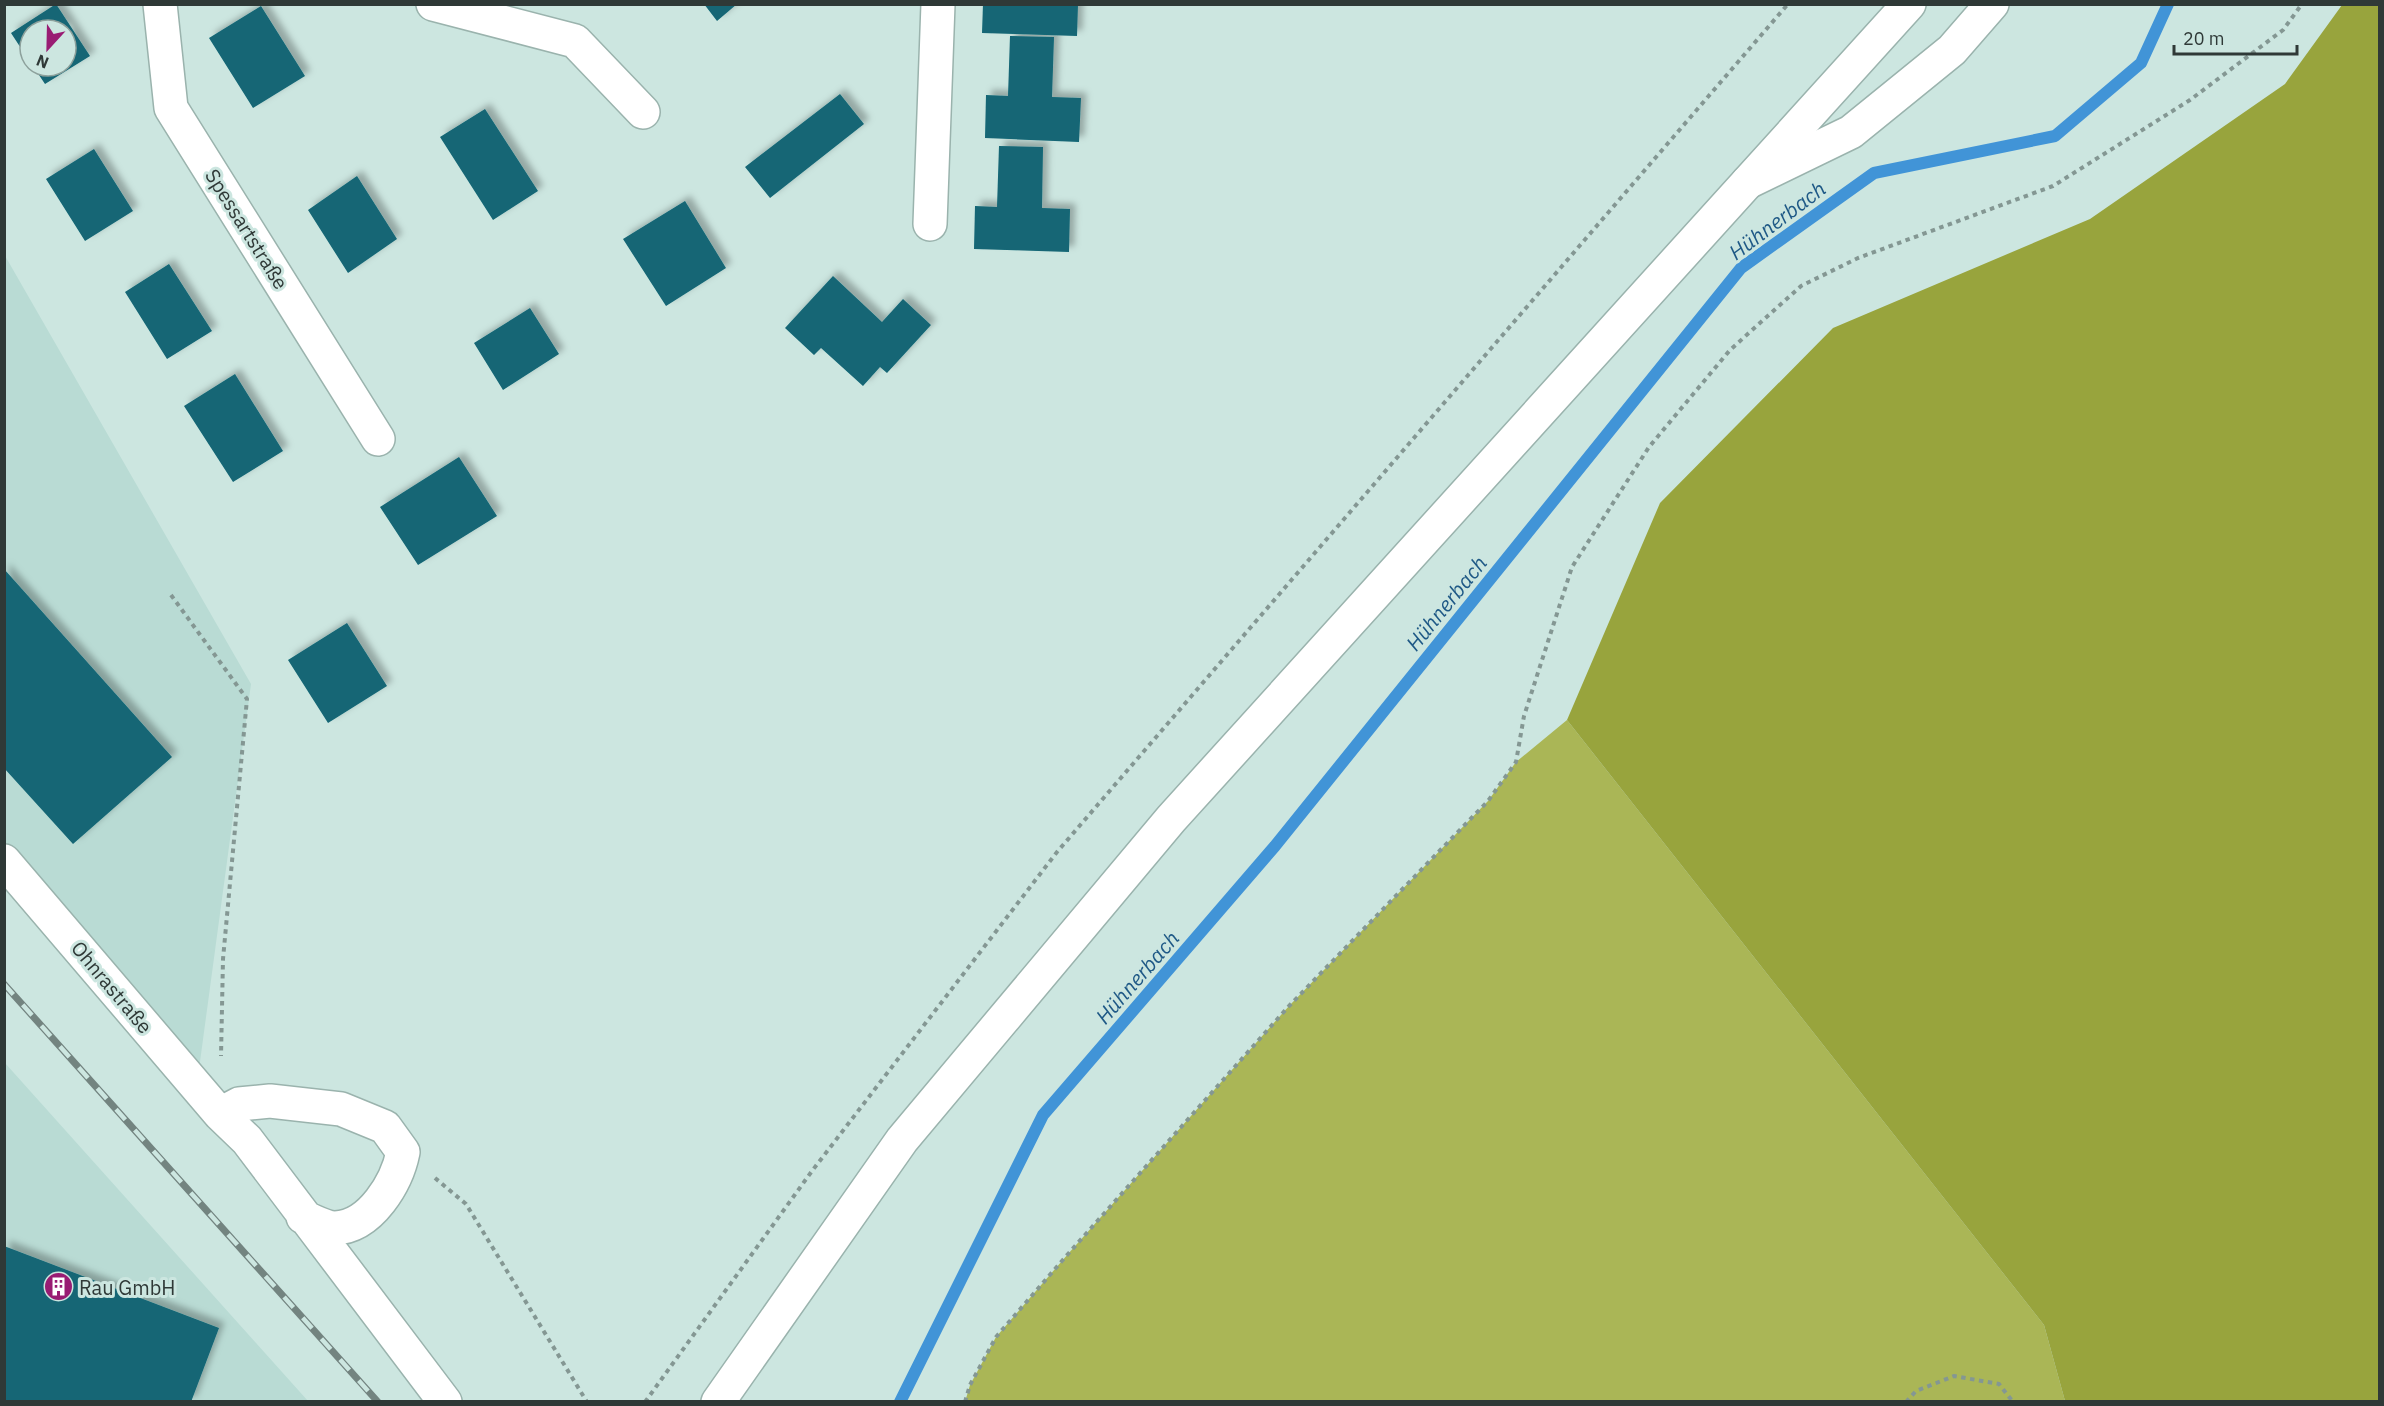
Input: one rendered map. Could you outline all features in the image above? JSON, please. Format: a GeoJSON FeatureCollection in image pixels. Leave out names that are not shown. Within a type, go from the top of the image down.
{"type":"FeatureCollection","features":[{"type":"Feature","properties":{"kind":"main road","name":"Spessartstraße"},"geometry":{"type":"LineString","coordinates":[[160,4],[171,108],[378,439]]}},
{"type":"Feature","properties":{"kind":"main road"},"geometry":{"type":"LineString","coordinates":[[432,4],[575,42],[643,112]]}},
{"type":"Feature","properties":{"kind":"main road"},"geometry":{"type":"LineString","coordinates":[[930,224],[938,4]]}},
{"type":"Feature","properties":{"kind":"main road"},"geometry":{"type":"LineString","coordinates":[[718,1401],[902,1140],[1164,828],[1909,4]]}},
{"type":"Feature","properties":{"kind":"main road"},"geometry":{"type":"LineString","coordinates":[[1748,182],[1851,132],[1952,50],[1992,4]]}},
{"type":"Feature","properties":{"kind":"main road","name":"Ohnrastraße"},"geometry":{"type":"LineString","coordinates":[[4,861],[220,1114],[247,1140],[303,1217],[445,1401]]}},
{"type":"Feature","properties":{"kind":"main road"},"geometry":{"type":"LineString","coordinates":[[220,1114],[239,1104],[270,1101],[341,1109],[385,1127],[403,1152],[399,1174],[376,1206],[357,1220],[334,1228],[303,1217]]}},
{"type":"Feature","properties":{"kind":"path"},"geometry":{"type":"LineString","coordinates":[[645,1401],[812,1171],[1057,852],[1788,4]]}},
{"type":"Feature","properties":{"kind":"path"},"geometry":{"type":"LineString","coordinates":[[965,1401],[970,1385],[996,1337],[1068,1254],[1289,1006],[1488,801],[1516,762],[1524,716],[1572,567],[1649,447],[1730,350],[1800,286],[1858,258],[2053,186],[2190,100],[2283,30],[2302,4]]}},
{"type":"Feature","properties":{"kind":"path"},"geometry":{"type":"LineString","coordinates":[[171,596],[247,699],[223,959],[220,1114]]}},
{"type":"Feature","properties":{"kind":"path"},"geometry":{"type":"LineString","coordinates":[[403,1152],[466,1204],[586,1401]]}},
{"type":"Feature","properties":{"kind":"path"},"geometry":{"type":"LineString","coordinates":[[1906,1401],[1916,1391],[1954,1376],[1999,1384],[2013,1401]]}},
{"type":"Feature","properties":{"kind":"shaded area"},"geometry":{"type":"Polygon","coordinates":[[[4,254],[251,684],[194,1106],[5,874],[4,254]]]}},
{"type":"Feature","properties":{"kind":"shaded area"},"geometry":{"type":"Polygon","coordinates":[[[5,1063],[308,1401],[5,1401],[5,1063]]]}},
{"type":"Feature","properties":{"kind":"green space"},"geometry":{"type":"Polygon","coordinates":[[[2342,5],[2380,5],[2379,1401],[2065,1401],[2044,1325],[1567,720],[1660,503],[1833,328],[2090,219],[2285,84],[2342,5]]]}},
{"type":"Feature","properties":{"kind":"green space"},"geometry":{"type":"Polygon","coordinates":[[[1567,720],[2044,1325],[2065,1401],[965,1402],[970,1385],[996,1337],[1068,1254],[1289,1006],[1488,801],[1516,762],[1567,720]]]}},
{"type":"Feature","properties":{"kind":"building"},"geometry":{"type":"Polygon","coordinates":[[[56,4],[65,18],[34,18],[56,4]]]}},
{"type":"Feature","properties":{"kind":"building"},"geometry":{"type":"Polygon","coordinates":[[[704,4],[737,4],[717,21],[704,4]]]}},
{"type":"Feature","properties":{"kind":"building"},"geometry":{"type":"Polygon","coordinates":[[[983,4],[1078,4],[1077,36],[982,33],[983,4]]]}},
{"type":"Feature","properties":{"kind":"building"},"geometry":{"type":"Polygon","coordinates":[[[261,6],[305,76],[253,108],[209,38],[261,6]]]}},
{"type":"Feature","properties":{"kind":"building"},"geometry":{"type":"Polygon","coordinates":[[[18,28],[18,44],[11,33],[18,28]]]}},
{"type":"Feature","properties":{"kind":"building"},"geometry":{"type":"Polygon","coordinates":[[[1010,36],[1054,37],[1052,97],[1081,98],[1079,142],[985,138],[986,95],[1008,96],[1010,36]]]}},
{"type":"Feature","properties":{"kind":"building"},"geometry":{"type":"Polygon","coordinates":[[[78,38],[90,56],[78,63],[78,38]]]}},
{"type":"Feature","properties":{"kind":"building"},"geometry":{"type":"Polygon","coordinates":[[[41,78],[55,78],[45,84],[41,78]]]}},
{"type":"Feature","properties":{"kind":"building"},"geometry":{"type":"Polygon","coordinates":[[[840,94],[864,124],[770,198],[745,167],[840,94]]]}},
{"type":"Feature","properties":{"kind":"building"},"geometry":{"type":"Polygon","coordinates":[[[485,109],[538,191],[493,220],[440,137],[485,109]]]}},
{"type":"Feature","properties":{"kind":"building"},"geometry":{"type":"Polygon","coordinates":[[[999,146],[1043,147],[1042,208],[1070,209],[1069,252],[974,249],[975,206],[997,207],[999,146]]]}},
{"type":"Feature","properties":{"kind":"building"},"geometry":{"type":"Polygon","coordinates":[[[94,149],[133,211],[85,241],[46,179],[94,149]]]}},
{"type":"Feature","properties":{"kind":"building"},"geometry":{"type":"Polygon","coordinates":[[[357,176],[397,239],[348,273],[308,210],[357,176]]]}},
{"type":"Feature","properties":{"kind":"building"},"geometry":{"type":"Polygon","coordinates":[[[685,201],[726,268],[666,306],[623,239],[685,201]]]}},
{"type":"Feature","properties":{"kind":"building"},"geometry":{"type":"Polygon","coordinates":[[[169,264],[212,331],[167,359],[125,292],[169,264]]]}},
{"type":"Feature","properties":{"kind":"building"},"geometry":{"type":"Polygon","coordinates":[[[833,276],[882,322],[903,299],[931,325],[887,373],[880,367],[863,386],[821,348],[814,355],[785,328],[833,276]]]}},
{"type":"Feature","properties":{"kind":"building"},"geometry":{"type":"Polygon","coordinates":[[[530,308],[559,354],[503,390],[474,343],[530,308]]]}},
{"type":"Feature","properties":{"kind":"building"},"geometry":{"type":"Polygon","coordinates":[[[235,374],[283,451],[233,482],[184,406],[235,374]]]}},
{"type":"Feature","properties":{"kind":"building"},"geometry":{"type":"Polygon","coordinates":[[[459,457],[497,516],[418,565],[380,507],[459,457]]]}},
{"type":"Feature","properties":{"kind":"building"},"geometry":{"type":"Polygon","coordinates":[[[4,569],[172,757],[73,844],[4,768],[4,569]]]}},
{"type":"Feature","properties":{"kind":"building"},"geometry":{"type":"Polygon","coordinates":[[[347,623],[387,686],[328,723],[288,660],[347,623]]]}},
{"type":"Feature","properties":{"kind":"building","name":"Rau GmbH"},"geometry":{"type":"Polygon","coordinates":[[[4,1246],[219,1328],[191,1402],[4,1402],[4,1246]]]}},
{"type":"Feature","properties":{"kind":"waterway","name":"Hühnerbach"},"geometry":{"type":"LineString","coordinates":[[900,1402],[1043,1115],[1275,846],[1741,268],[1874,173],[2055,136],[2141,63],[2168,4]]}},
{"type":"Feature","properties":{"kind":"railway"},"geometry":{"type":"LineString","coordinates":[[4,984],[378,1402]]}},
{"type":"Feature","properties":{"kind":"place","name":"Rau GmbH"},"geometry":{"type":"Point","coordinates":[58,1287]}}]}
